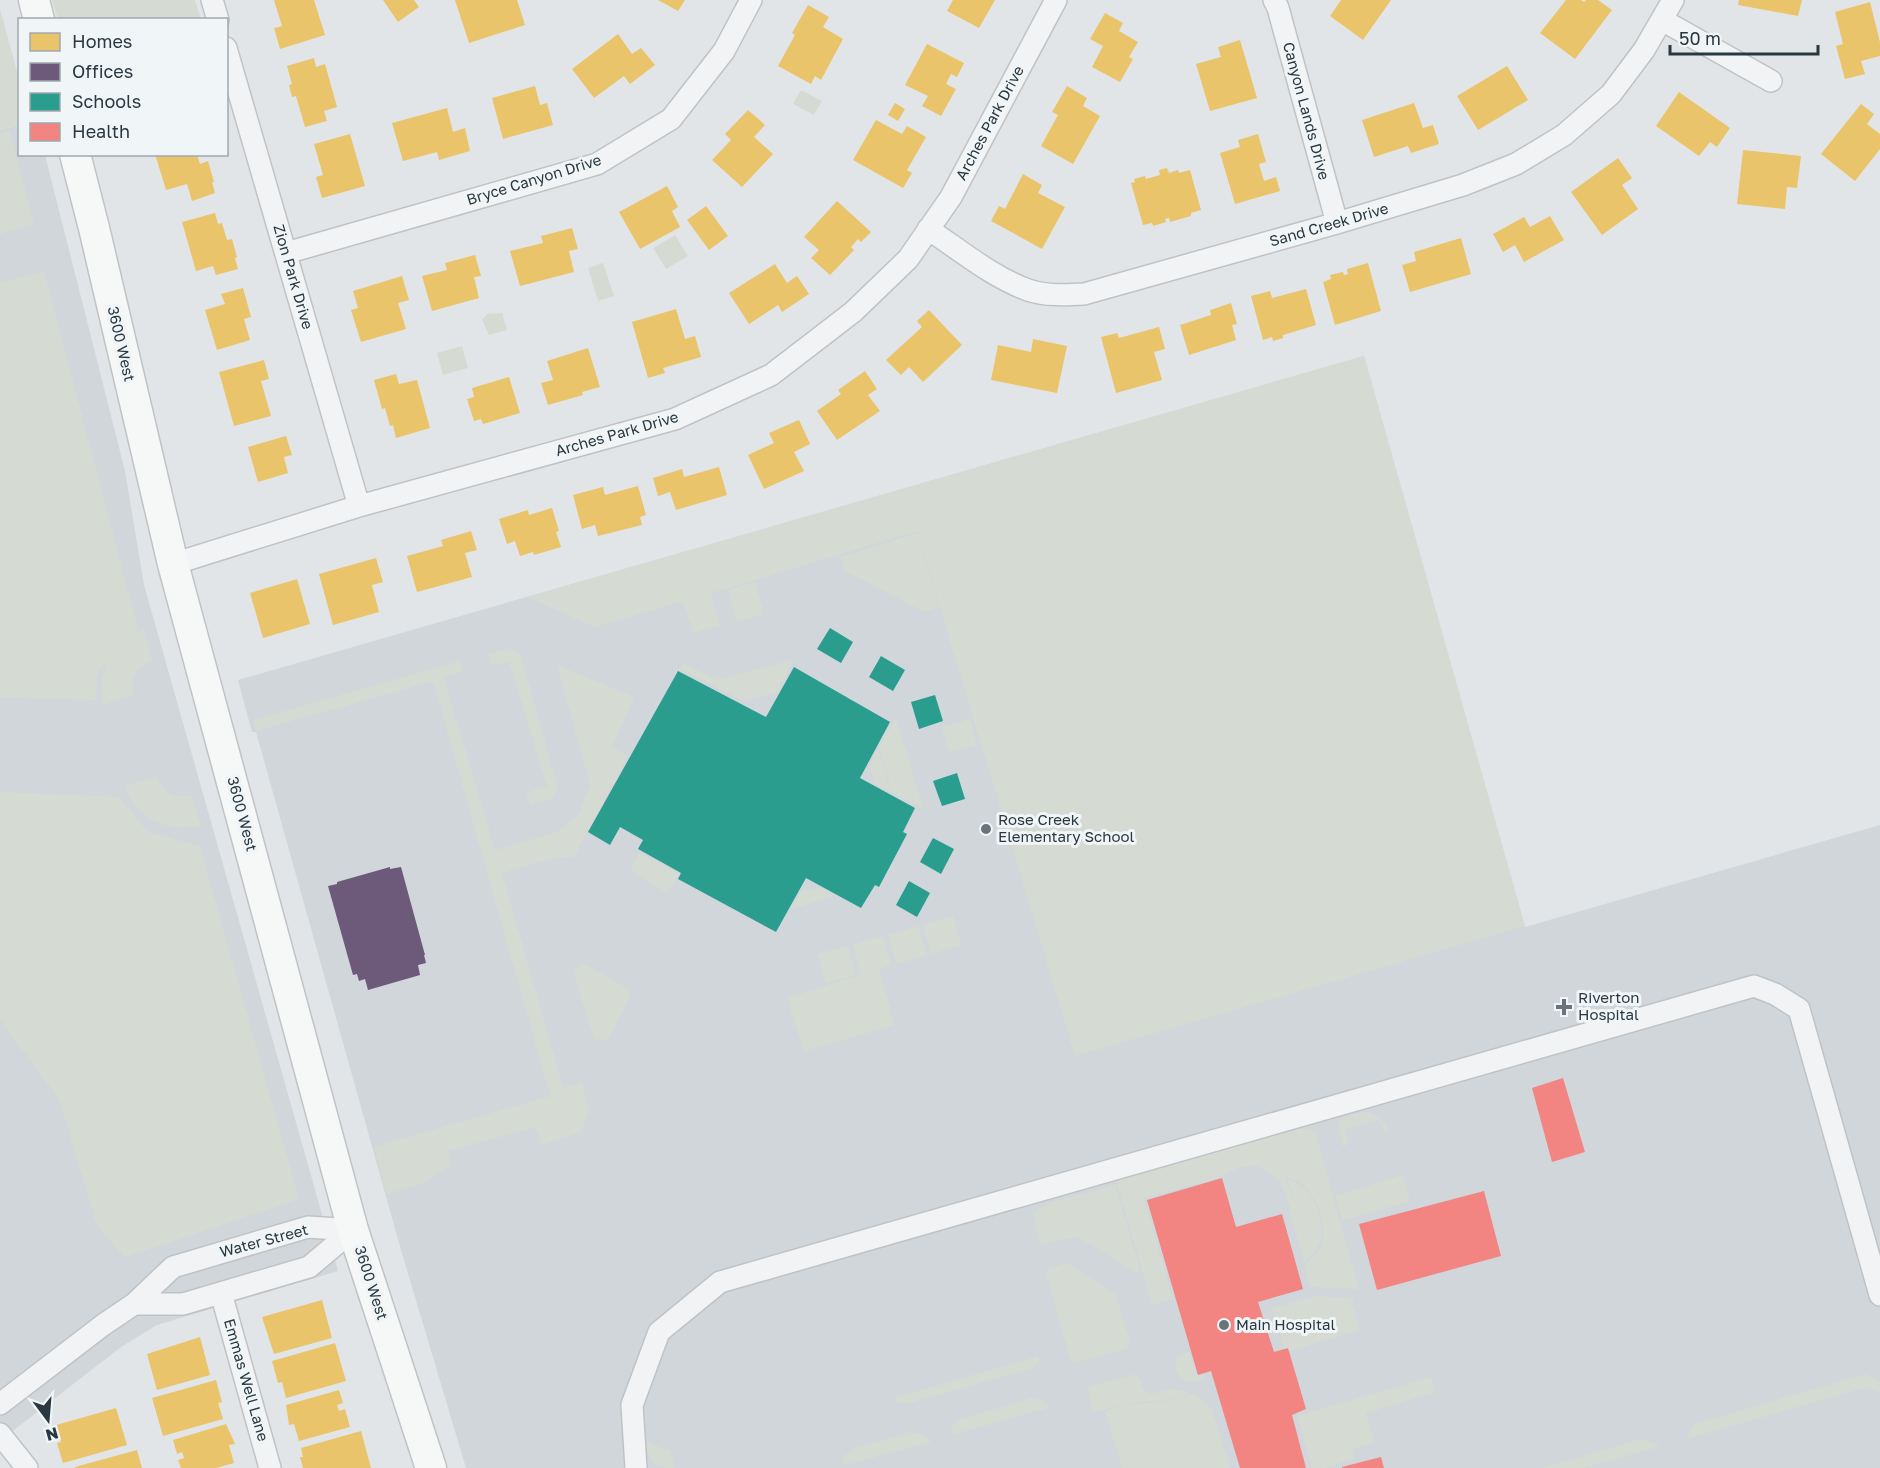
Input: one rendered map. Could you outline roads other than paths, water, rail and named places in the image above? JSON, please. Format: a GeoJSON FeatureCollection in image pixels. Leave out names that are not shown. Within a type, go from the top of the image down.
{"type":"FeatureCollection","features":[{"type":"Feature","properties":{"kind":"main road"},"geometry":{"type":"LineString","coordinates":[[34,0],[38,18]]}},
{"type":"Feature","properties":{"kind":"main road","name":"3600 West"},"geometry":{"type":"LineString","coordinates":[[76,156],[173,564],[353,1230],[431,1468]]}},
{"type":"Feature","properties":{"kind":"street"},"geometry":{"type":"LineString","coordinates":[[212,0],[217,18]]}},
{"type":"Feature","properties":{"kind":"street","name":"Bryce Canyon Drive"},"geometry":{"type":"LineString","coordinates":[[286,253],[597,164],[671,118],[724,51],[751,0]]}},
{"type":"Feature","properties":{"kind":"street","name":"Arches Park Drive"},"geometry":{"type":"LineString","coordinates":[[173,564],[359,506],[675,419],[771,375],[853,312],[908,259],[951,197],[1056,0]]}},
{"type":"Feature","properties":{"kind":"street","name":"Canyon Lands Drive"},"geometry":{"type":"LineString","coordinates":[[1274,0],[1337,223]]}},
{"type":"Feature","properties":{"kind":"street","name":"Sand Creek Drive"},"geometry":{"type":"LineString","coordinates":[[928,229],[1002,277],[1030,291],[1058,295],[1084,294],[1463,185],[1516,164],[1564,135],[1611,94],[1644,50],[1672,0]]}},
{"type":"Feature","properties":{"kind":"street"},"geometry":{"type":"LineString","coordinates":[[1662,20],[1771,81]]}},
{"type":"Feature","properties":{"kind":"street","name":"Zion Park Drive"},"geometry":{"type":"LineString","coordinates":[[228,55],[359,506]]}},
{"type":"Feature","properties":{"kind":"street"},"geometry":{"type":"LineString","coordinates":[[636,1468],[632,1405],[659,1332],[720,1282],[1754,986],[1775,994],[1799,1009],[1880,1294]]}},
{"type":"Feature","properties":{"kind":"street","name":"Water Street"},"geometry":{"type":"LineString","coordinates":[[0,1404],[134,1304],[173,1267],[308,1227],[353,1230]]}},
{"type":"Feature","properties":{"kind":"street","name":"Water Street"},"geometry":{"type":"LineString","coordinates":[[134,1304],[183,1304],[309,1266],[353,1230]]}},
{"type":"Feature","properties":{"kind":"street","name":"Emmas Well Lane"},"geometry":{"type":"LineString","coordinates":[[221,1293],[270,1468]]}},
{"type":"Feature","properties":{"kind":"street"},"geometry":{"type":"LineString","coordinates":[[0,1434],[27,1468]]}},
{"type":"Feature","properties":{"kind":"place","name":"Rose Creek Elementary School"},"geometry":{"type":"Point","coordinates":[986,829]}},
{"type":"Feature","properties":{"kind":"place","name":"Riverton Hospital"},"geometry":{"type":"Point","coordinates":[1564,1007]}},
{"type":"Feature","properties":{"kind":"place","name":"Main Hospital"},"geometry":{"type":"Point","coordinates":[1224,1325]}}]}
